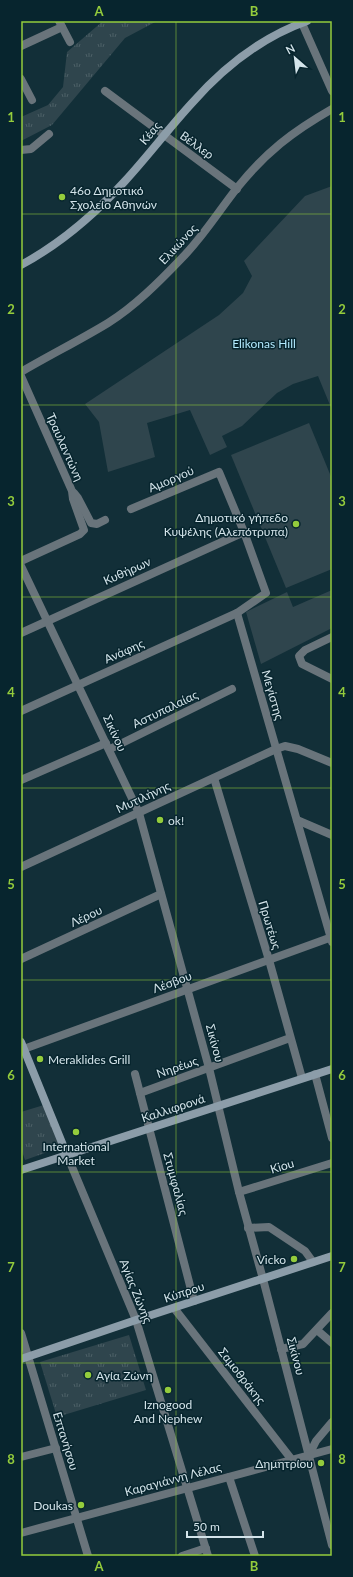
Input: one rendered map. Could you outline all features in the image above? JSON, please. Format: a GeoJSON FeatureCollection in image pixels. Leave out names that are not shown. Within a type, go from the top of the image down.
{"type":"FeatureCollection","features":[{"type":"Feature","properties":{"kind":"street"},"geometry":{"type":"LineString","coordinates":[[303,22],[332,91]]}},
{"type":"Feature","properties":{"kind":"street","name":"Κέας"},"geometry":{"type":"LineString","coordinates":[[21,265],[51,247],[95,211],[125,181],[212,81],[235,62],[271,38],[303,22]]}},
{"type":"Feature","properties":{"kind":"street"},"geometry":{"type":"LineString","coordinates":[[21,46],[61,24],[70,42]]}},
{"type":"Feature","properties":{"kind":"street"},"geometry":{"type":"LineString","coordinates":[[21,78],[32,100]]}},
{"type":"Feature","properties":{"kind":"street","name":"Βέλλερ"},"geometry":{"type":"LineString","coordinates":[[105,91],[237,189]]}},
{"type":"Feature","properties":{"kind":"street","name":"Ελικώνος"},"geometry":{"type":"LineString","coordinates":[[21,372],[109,322],[142,297],[196,243],[209,228],[237,189],[266,156],[282,141],[332,109]]}},
{"type":"Feature","properties":{"kind":"street"},"geometry":{"type":"LineString","coordinates":[[21,150],[31,149],[49,134]]}},
{"type":"Feature","properties":{"kind":"street","name":"Τραυλαντώνη"},"geometry":{"type":"LineString","coordinates":[[21,376],[72,491],[73,499],[84,530],[80,534],[21,561]]}},
{"type":"Feature","properties":{"kind":"street","name":"Αμοργού"},"geometry":{"type":"LineString","coordinates":[[131,509],[219,472],[244,532]]}},
{"type":"Feature","properties":{"kind":"street"},"geometry":{"type":"LineString","coordinates":[[72,491],[78,498],[92,523],[97,524],[105,520]]}},
{"type":"Feature","properties":{"kind":"street"},"geometry":{"type":"LineString","coordinates":[[237,613],[266,593],[244,532]]}},
{"type":"Feature","properties":{"kind":"street","name":"Κυθήρων"},"geometry":{"type":"LineString","coordinates":[[21,633],[244,532]]}},
{"type":"Feature","properties":{"kind":"street","name":"Σικίνου"},"geometry":{"type":"LineString","coordinates":[[21,566],[79,684],[139,812],[210,1068],[248,1228],[263,1279],[332,1545]]}},
{"type":"Feature","properties":{"kind":"street","name":"Ανάφης"},"geometry":{"type":"LineString","coordinates":[[21,711],[237,613]]}},
{"type":"Feature","properties":{"kind":"street","name":"Μεγίστης"},"geometry":{"type":"LineString","coordinates":[[237,613],[332,939]]}},
{"type":"Feature","properties":{"kind":"street"},"geometry":{"type":"LineString","coordinates":[[332,637],[304,650],[299,656],[302,664],[332,679]]}},
{"type":"Feature","properties":{"kind":"street","name":"Αστυπαλαίας"},"geometry":{"type":"LineString","coordinates":[[21,780],[108,746],[232,689]]}},
{"type":"Feature","properties":{"kind":"street"},"geometry":{"type":"LineString","coordinates":[[276,749],[285,746],[298,749],[332,763]]}},
{"type":"Feature","properties":{"kind":"street","name":"Μυτιλήνης"},"geometry":{"type":"LineString","coordinates":[[21,867],[276,749]]}},
{"type":"Feature","properties":{"kind":"street","name":"Πρωτέως"},"geometry":{"type":"LineString","coordinates":[[214,778],[302,1078]]}},
{"type":"Feature","properties":{"kind":"street"},"geometry":{"type":"LineString","coordinates":[[297,820],[332,835]]}},
{"type":"Feature","properties":{"kind":"street","name":"Λέρου"},"geometry":{"type":"LineString","coordinates":[[21,959],[161,894]]}},
{"type":"Feature","properties":{"kind":"street","name":"Λέσβου"},"geometry":{"type":"LineString","coordinates":[[22,1047],[268,960],[332,939]]}},
{"type":"Feature","properties":{"kind":"street","name":"Νηρέως"},"geometry":{"type":"LineString","coordinates":[[140,1093],[290,1038]]}},
{"type":"Feature","properties":{"kind":"street","name":"Αγίας Ζώνης"},"geometry":{"type":"LineString","coordinates":[[22,1047],[136,1320],[207,1552]]}},
{"type":"Feature","properties":{"kind":"street","name":"Καλλιφρονά"},"geometry":{"type":"LineString","coordinates":[[21,1170],[332,1069]]}},
{"type":"Feature","properties":{"kind":"street","name":"Στυμφαλίας"},"geometry":{"type":"LineString","coordinates":[[135,1074],[194,1301]]}},
{"type":"Feature","properties":{"kind":"street"},"geometry":{"type":"LineString","coordinates":[[315,1074],[332,1138]]}},
{"type":"Feature","properties":{"kind":"street","name":"Kiou"},"geometry":{"type":"LineString","coordinates":[[239,1192],[332,1163]]}},
{"type":"Feature","properties":{"kind":"street"},"geometry":{"type":"LineString","coordinates":[[248,1228],[270,1227],[305,1251],[313,1262]]}},
{"type":"Feature","properties":{"kind":"street","name":"Κύπρου"},"geometry":{"type":"LineString","coordinates":[[25,1358],[332,1256]]}},
{"type":"Feature","properties":{"kind":"street","name":"Σαμοθράκης"},"geometry":{"type":"LineString","coordinates":[[174,1308],[292,1460]]}},
{"type":"Feature","properties":{"kind":"street"},"geometry":{"type":"LineString","coordinates":[[281,1350],[303,1344],[332,1313]]}},
{"type":"Feature","properties":{"kind":"street"},"geometry":{"type":"LineString","coordinates":[[317,1330],[332,1343]]}},
{"type":"Feature","properties":{"kind":"street","name":"Επτανήσου"},"geometry":{"type":"LineString","coordinates":[[21,1333],[25,1358],[56,1448],[88,1556]]}},
{"type":"Feature","properties":{"kind":"street"},"geometry":{"type":"LineString","coordinates":[[309,1455],[316,1441],[332,1422]]}},
{"type":"Feature","properties":{"kind":"street"},"geometry":{"type":"LineString","coordinates":[[21,1458],[56,1448]]}},
{"type":"Feature","properties":{"kind":"street","name":"Καραγιάννη Λέλας"},"geometry":{"type":"LineString","coordinates":[[21,1533],[332,1449]]}},
{"type":"Feature","properties":{"kind":"street"},"geometry":{"type":"LineString","coordinates":[[229,1476],[256,1556]]}},
{"type":"Feature","properties":{"kind":"street"},"geometry":{"type":"LineString","coordinates":[[182,1556],[207,1552]]}},
{"type":"Feature","properties":{"kind":"green space"},"geometry":{"type":"Polygon","coordinates":[[[103,21],[157,21],[125,38],[52,125],[21,141],[21,117],[48,105],[63,87],[67,52],[103,21]]]}},
{"type":"Feature","properties":{"kind":"green space","name":"Elikonas Hill"},"geometry":{"type":"Polygon","coordinates":[[[332,186],[332,410],[318,376],[293,384],[277,393],[242,426],[222,436],[227,447],[210,455],[190,410],[147,423],[155,457],[108,472],[99,422],[85,404],[219,315],[243,293],[252,276],[244,261],[305,196],[332,186]]]}},
{"type":"Feature","properties":{"kind":"green space","name":"Δημοτικό γήπεδο Κυψέλης (Αλεπότρυπα)"},"geometry":{"type":"Polygon","coordinates":[[[309,423],[332,479],[332,569],[286,588],[231,455],[309,423]]]}},
{"type":"Feature","properties":{"kind":"green space"},"geometry":{"type":"Polygon","coordinates":[[[332,590],[332,628],[261,664],[246,612],[287,592],[293,607],[332,590]]]}},
{"type":"Feature","properties":{"kind":"green space"},"geometry":{"type":"Polygon","coordinates":[[[44,1105],[62,1147],[25,1160],[21,1148],[21,1112],[44,1105]]]}},
{"type":"Feature","properties":{"kind":"green space"},"geometry":{"type":"Polygon","coordinates":[[[129,1335],[146,1390],[57,1417],[40,1362],[129,1335]]]}},
{"type":"Feature","properties":{"kind":"place","name":"46ο Δημοτικό Σχολείο Αθηνών"},"geometry":{"type":"Point","coordinates":[62,197]}},
{"type":"Feature","properties":{"kind":"place","name":"Δημοτικό γήπεδο Κυψέλης (Αλεπότρυπα)"},"geometry":{"type":"Point","coordinates":[296,524]}},
{"type":"Feature","properties":{"kind":"place","name":"ok!"},"geometry":{"type":"Point","coordinates":[160,820]}},
{"type":"Feature","properties":{"kind":"place","name":"Meraklides Grill"},"geometry":{"type":"Point","coordinates":[40,1059]}},
{"type":"Feature","properties":{"kind":"place","name":"International Market"},"geometry":{"type":"Point","coordinates":[76,1132]}},
{"type":"Feature","properties":{"kind":"place","name":"Vicko"},"geometry":{"type":"Point","coordinates":[294,1259]}},
{"type":"Feature","properties":{"kind":"place","name":"Αγία Ζώνη"},"geometry":{"type":"Point","coordinates":[88,1375]}},
{"type":"Feature","properties":{"kind":"place","name":"Iznogood And Nephew"},"geometry":{"type":"Point","coordinates":[168,1390]}},
{"type":"Feature","properties":{"kind":"place","name":"Δημητρίου"},"geometry":{"type":"Point","coordinates":[321,1463]}},
{"type":"Feature","properties":{"kind":"place","name":"Doukas"},"geometry":{"type":"Point","coordinates":[81,1505]}}]}
